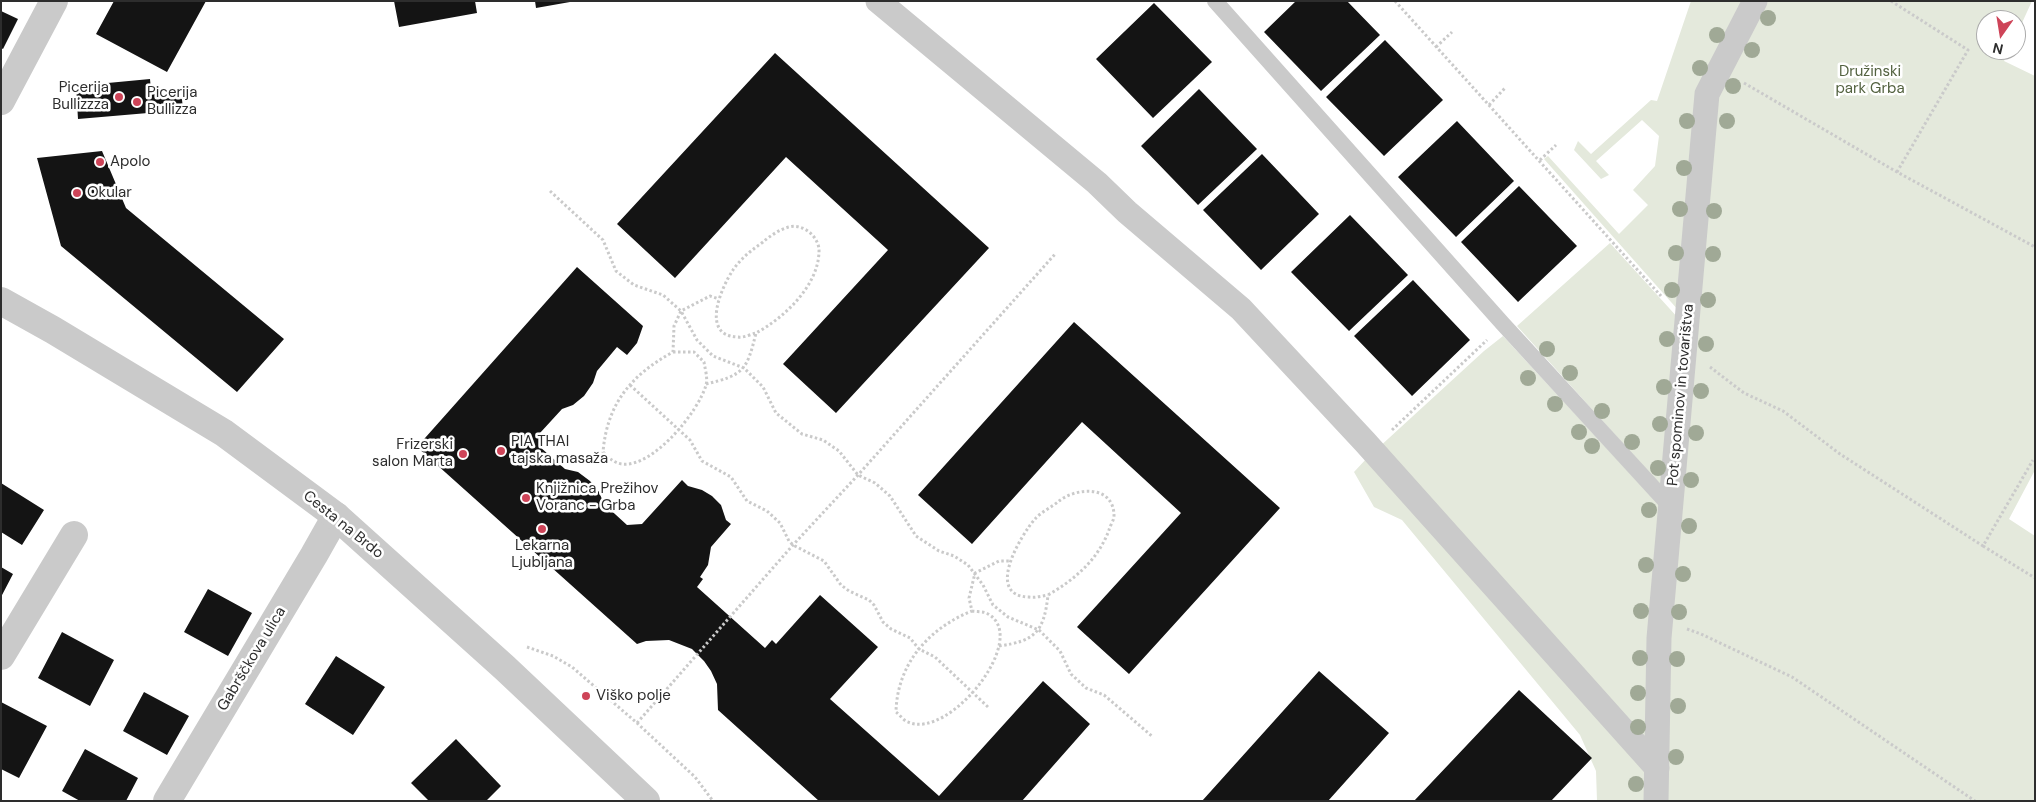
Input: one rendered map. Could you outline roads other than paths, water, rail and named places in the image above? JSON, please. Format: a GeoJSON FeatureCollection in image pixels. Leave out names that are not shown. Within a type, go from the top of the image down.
{"type":"FeatureCollection","features":[{"type":"Feature","properties":{"kind":"street"},"geometry":{"type":"LineString","coordinates":[[1,101],[54,1]]}},
{"type":"Feature","properties":{"kind":"street"},"geometry":{"type":"LineString","coordinates":[[878,1],[1097,183],[1127,212],[1241,309],[1371,449],[1657,768]]}},
{"type":"Feature","properties":{"kind":"street","name":"Pot spominov in tovarištva"},"geometry":{"type":"LineString","coordinates":[[1656,801],[1661,622],[1707,94],[1754,1]]}},
{"type":"Feature","properties":{"kind":"street","name":"Cesta na Brdo"},"geometry":{"type":"LineString","coordinates":[[1,301],[103,359],[224,433],[336,516],[506,668],[646,801]]}},
{"type":"Feature","properties":{"kind":"street","name":"Gabrščkova ulica"},"geometry":{"type":"LineString","coordinates":[[167,801],[336,516]]}},
{"type":"Feature","properties":{"kind":"street"},"geometry":{"type":"LineString","coordinates":[[1,656],[74,536]]}},
{"type":"Feature","properties":{"kind":"lane"},"geometry":{"type":"LineString","coordinates":[[1216,1],[1503,324],[1670,506]]}},
{"type":"Feature","properties":{"kind":"place","name":"Picerija Bullizzza"},"geometry":{"type":"Point","coordinates":[119,97]}},
{"type":"Feature","properties":{"kind":"place","name":"Picerija Bullizza"},"geometry":{"type":"Point","coordinates":[137,102]}},
{"type":"Feature","properties":{"kind":"place","name":"Apolo"},"geometry":{"type":"Point","coordinates":[100,162]}},
{"type":"Feature","properties":{"kind":"place","name":"Okular"},"geometry":{"type":"Point","coordinates":[77,193]}},
{"type":"Feature","properties":{"kind":"place","name":"PIA THAI tajska masaža"},"geometry":{"type":"Point","coordinates":[501,451]}},
{"type":"Feature","properties":{"kind":"place","name":"Frizerski salon Marta"},"geometry":{"type":"Point","coordinates":[463,454]}},
{"type":"Feature","properties":{"kind":"place","name":"Knjižnica Prežihov Voranc - Grba"},"geometry":{"type":"Point","coordinates":[526,498]}},
{"type":"Feature","properties":{"kind":"place","name":"Lekarna Ljubljana"},"geometry":{"type":"Point","coordinates":[542,529]}},
{"type":"Feature","properties":{"kind":"place","name":"Viško polje"},"geometry":{"type":"Point","coordinates":[586,696]}},
{"type":"Feature","properties":{"kind":"park label","name":"Družinski park Grba"},"geometry":{"type":"Point","coordinates":[1870,80]}}]}
